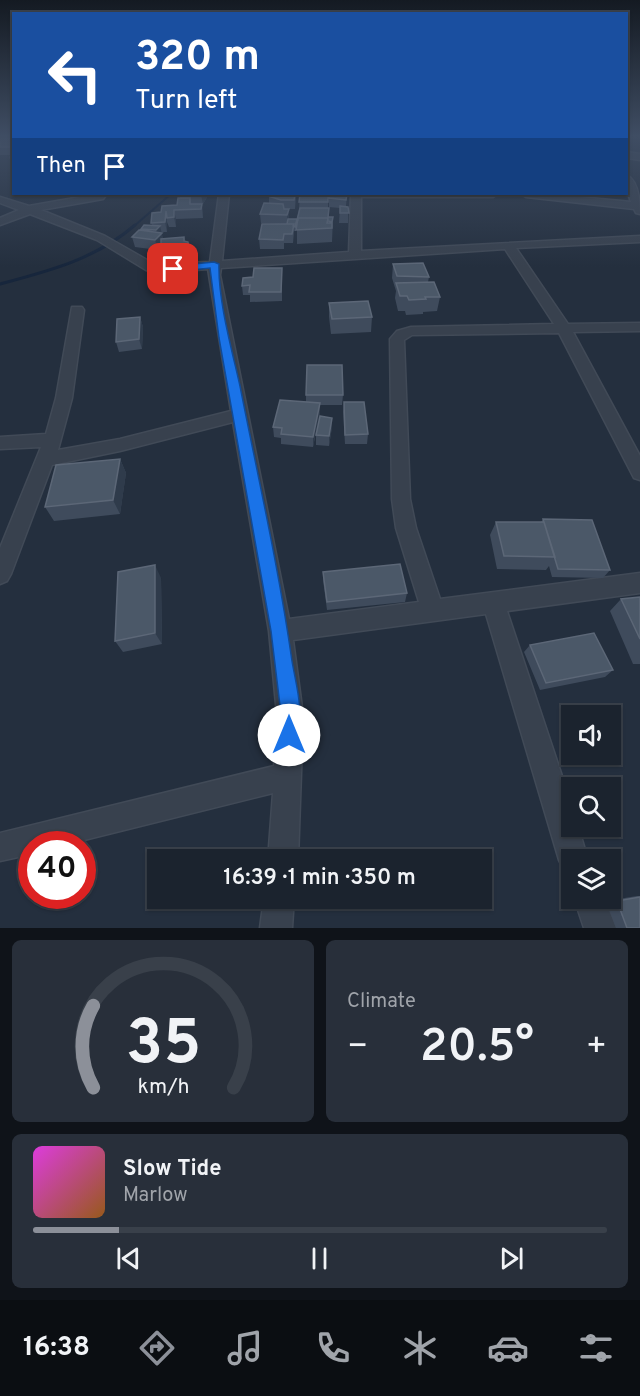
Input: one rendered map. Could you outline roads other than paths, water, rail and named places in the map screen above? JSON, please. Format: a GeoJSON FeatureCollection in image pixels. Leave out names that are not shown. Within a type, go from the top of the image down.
{"type":"FeatureCollection","features":[{"type":"Feature","properties":{"kind":"street"},"geometry":{"type":"LineString","coordinates":[[534,195],[639,209],[628,181]]}},
{"type":"Feature","properties":{"kind":"street"},"geometry":{"type":"LineString","coordinates":[[0,222],[31,209],[100,195]]}},
{"type":"Feature","properties":{"kind":"street"},"geometry":{"type":"LineString","coordinates":[[224,195],[214,275],[279,631],[290,714],[284,849]]}},
{"type":"Feature","properties":{"kind":"street"},"geometry":{"type":"LineString","coordinates":[[355,255],[356,195]]}},
{"type":"Feature","properties":{"kind":"street"},"geometry":{"type":"LineString","coordinates":[[0,200],[31,209],[103,239],[146,267],[173,269],[214,264],[508,245],[640,239]]}},
{"type":"Feature","properties":{"kind":"street"},"geometry":{"type":"LineString","coordinates":[[508,245],[564,327],[640,473]]}},
{"type":"Feature","properties":{"kind":"street"},"geometry":{"type":"LineString","coordinates":[[0,574],[52,440],[64,398],[77,310]]}},
{"type":"Feature","properties":{"kind":"street"},"geometry":{"type":"LineString","coordinates":[[433,611],[405,528],[401,499],[397,339],[402,334],[411,332],[640,327]]}},
{"type":"Feature","properties":{"kind":"street"},"geometry":{"type":"LineString","coordinates":[[46,459],[120,445],[239,416]]}},
{"type":"Feature","properties":{"kind":"street"},"geometry":{"type":"LineString","coordinates":[[0,443],[52,440]]}},
{"type":"Feature","properties":{"kind":"street"},"geometry":{"type":"LineString","coordinates":[[279,631],[640,584]]}},
{"type":"Feature","properties":{"kind":"street"},"geometry":{"type":"LineString","coordinates":[[493,602],[523,691],[571,849]]}},
{"type":"Feature","properties":{"kind":"street"},"geometry":{"type":"LineString","coordinates":[[0,847],[287,776]]}},
{"type":"Feature","properties":{"kind":"street"},"geometry":{"type":"LineString","coordinates":[[276,928],[278,909]]}},
{"type":"Feature","properties":{"kind":"street"},"geometry":{"type":"LineString","coordinates":[[593,909],[600,928]]}},
{"type":"Feature","properties":{"kind":"waterway"},"geometry":{"type":"LineString","coordinates":[[133,227],[170,195]]}},
{"type":"Feature","properties":{"kind":"waterway"},"geometry":{"type":"LineString","coordinates":[[0,284],[54,269],[88,255],[120,237],[135,225]]}}]}
